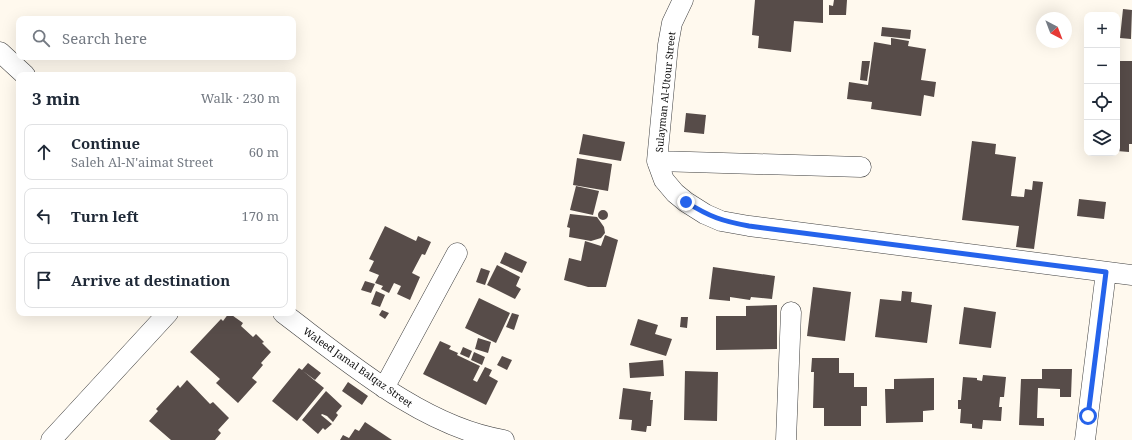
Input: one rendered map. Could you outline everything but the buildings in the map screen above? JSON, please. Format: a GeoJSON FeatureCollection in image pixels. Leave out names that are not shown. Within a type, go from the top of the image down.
{"type":"FeatureCollection","features":[{"type":"Feature","properties":{"kind":"street","name":"Sulayman Al-Utour Street"},"geometry":{"type":"LineString","coordinates":[[683,0],[672,23],[668,45],[657,161],[664,180],[674,193],[705,214],[721,221],[1132,275]]}},
{"type":"Feature","properties":{"kind":"street"},"geometry":{"type":"LineString","coordinates":[[0,52],[22,72]]}},
{"type":"Feature","properties":{"kind":"street"},"geometry":{"type":"LineString","coordinates":[[657,161],[861,167]]}},
{"type":"Feature","properties":{"kind":"street"},"geometry":{"type":"LineString","coordinates":[[384,388],[458,252]]}},
{"type":"Feature","properties":{"kind":"street"},"geometry":{"type":"LineString","coordinates":[[1085,440],[1106,272]]}},
{"type":"Feature","properties":{"kind":"street"},"geometry":{"type":"LineString","coordinates":[[786,440],[791,312]]}},
{"type":"Feature","properties":{"kind":"street"},"geometry":{"type":"LineString","coordinates":[[51,440],[165,316]]}},
{"type":"Feature","properties":{"kind":"street","name":"Waleed Jamal Balqaz Street"},"geometry":{"type":"LineString","coordinates":[[287,316],[384,388],[420,410],[446,432],[504,440]]}},
{"type":"Feature","properties":{"kind":"route"},"geometry":{"type":"LineString","coordinates":[[686,202],[705,214],[721,221],[749,226],[1106,272],[1088,416]]}}]}
